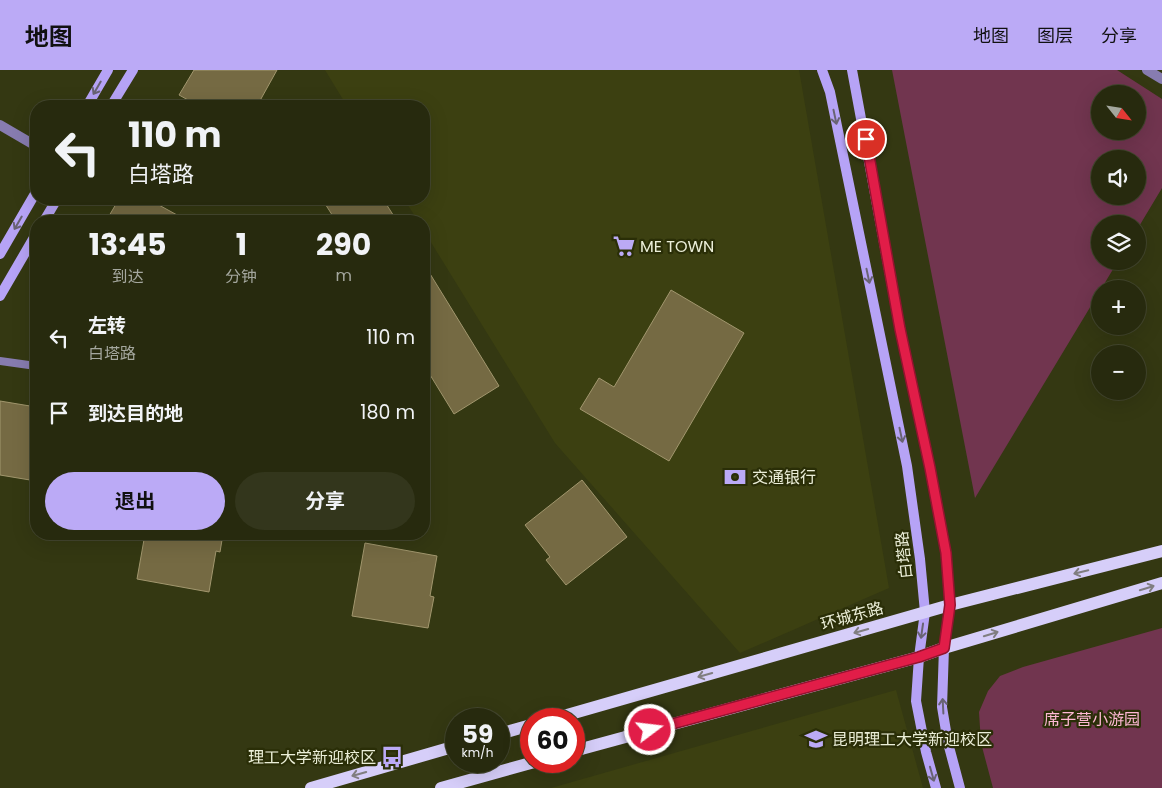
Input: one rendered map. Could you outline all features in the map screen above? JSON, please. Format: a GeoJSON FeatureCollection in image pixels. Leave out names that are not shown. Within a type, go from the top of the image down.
{"type":"FeatureCollection","features":[{"type":"Feature","properties":{"kind":"main road"},"geometry":{"type":"LineString","coordinates":[[90,100],[108,70]]}},
{"type":"Feature","properties":{"kind":"main road"},"geometry":{"type":"LineString","coordinates":[[115,100],[133,70]]}},
{"type":"Feature","properties":{"kind":"main road","name":"白塔路"},"geometry":{"type":"LineString","coordinates":[[822,70],[830,92],[908,466],[920,558],[924,612],[916,701],[926,752],[936,788]]}},
{"type":"Feature","properties":{"kind":"main road"},"geometry":{"type":"LineString","coordinates":[[852,70],[900,329],[946,553],[950,605],[944,648],[942,707],[948,743],[960,788]]}},
{"type":"Feature","properties":{"kind":"main road"},"geometry":{"type":"LineString","coordinates":[[0,254],[30,202]]}},
{"type":"Feature","properties":{"kind":"main road"},"geometry":{"type":"LineString","coordinates":[[0,296],[30,244]]}},
{"type":"Feature","properties":{"kind":"main road","name":"环城东路"},"geometry":{"type":"LineString","coordinates":[[585,710],[924,612],[1162,551]]}},
{"type":"Feature","properties":{"kind":"main road"},"geometry":{"type":"LineString","coordinates":[[585,749],[919,657],[1162,583]]}},
{"type":"Feature","properties":{"kind":"main road"},"geometry":{"type":"LineString","coordinates":[[311,788],[445,749]]}},
{"type":"Feature","properties":{"kind":"main road"},"geometry":{"type":"LineString","coordinates":[[441,788],[520,766]]}},
{"type":"Feature","properties":{"kind":"street"},"geometry":{"type":"LineString","coordinates":[[1147,70],[1162,79]]}},
{"type":"Feature","properties":{"kind":"street"},"geometry":{"type":"LineString","coordinates":[[0,125],[30,142]]}},
{"type":"Feature","properties":{"kind":"lane"},"geometry":{"type":"LineString","coordinates":[[0,361],[30,365]]}},
{"type":"Feature","properties":{"kind":"shaded area"},"geometry":{"type":"Polygon","coordinates":[[[325,70],[799,70],[889,588],[740,653],[555,443],[430,241],[430,215],[414,215],[408,205],[430,205],[430,100],[343,100],[325,70]]]}},
{"type":"Feature","properties":{"kind":"shaded area","name":"昆明理工大学新迎校区"},"geometry":{"type":"Polygon","coordinates":[[[896,690],[923,788],[551,788],[896,690]]]}},
{"type":"Feature","properties":{"kind":"green space"},"geometry":{"type":"Polygon","coordinates":[[[892,70],[1117,70],[1140,85],[1091,85],[1091,140],[1146,140],[1146,89],[1162,99],[1162,188],[1146,215],[1091,215],[1091,270],[1113,270],[1107,280],[1091,280],[1091,306],[975,498],[892,70]]]}},
{"type":"Feature","properties":{"kind":"green space","name":"席子营小游园"},"geometry":{"type":"Polygon","coordinates":[[[1162,628],[1162,788],[993,788],[981,743],[979,712],[988,691],[1000,676],[1023,667],[1162,628]]]}},
{"type":"Feature","properties":{"kind":"building"},"geometry":{"type":"Polygon","coordinates":[[[194,70],[277,70],[260,100],[188,100],[179,95],[194,70]]]}},
{"type":"Feature","properties":{"kind":"building"},"geometry":{"type":"Polygon","coordinates":[[[115,205],[159,205],[177,215],[110,215],[115,205]]]}},
{"type":"Feature","properties":{"kind":"building"},"geometry":{"type":"Polygon","coordinates":[[[326,205],[387,205],[393,215],[332,215],[326,205]]]}},
{"type":"Feature","properties":{"kind":"building"},"geometry":{"type":"Polygon","coordinates":[[[430,274],[499,386],[454,414],[430,375],[430,274]]]}},
{"type":"Feature","properties":{"kind":"building"},"geometry":{"type":"Polygon","coordinates":[[[671,290],[744,333],[669,461],[580,409],[599,378],[614,387],[671,290]]]}},
{"type":"Feature","properties":{"kind":"building"},"geometry":{"type":"Polygon","coordinates":[[[0,401],[30,406],[30,480],[0,475],[0,401]]]}},
{"type":"Feature","properties":{"kind":"building"},"geometry":{"type":"Polygon","coordinates":[[[582,480],[627,537],[566,585],[546,560],[550,557],[525,525],[582,480]]]}},
{"type":"Feature","properties":{"kind":"building"},"geometry":{"type":"Polygon","coordinates":[[[144,540],[222,540],[220,552],[216,551],[209,592],[137,579],[144,540]]]}},
{"type":"Feature","properties":{"kind":"building"},"geometry":{"type":"Polygon","coordinates":[[[365,543],[437,556],[430,596],[434,597],[428,628],[352,616],[365,543]]]}},
{"type":"Feature","properties":{"kind":"place","name":"ME TOWN"},"geometry":{"type":"Point","coordinates":[624,246]}},
{"type":"Feature","properties":{"kind":"place","name":"交通银行"},"geometry":{"type":"Point","coordinates":[735,477]}},
{"type":"Feature","properties":{"kind":"place","name":"昆明理工大学新迎校区"},"geometry":{"type":"Point","coordinates":[816,739]}},
{"type":"Feature","properties":{"kind":"place","name":"理工大学新迎校区"},"geometry":{"type":"Point","coordinates":[392,757]}},
{"type":"Feature","properties":{"kind":"route"},"geometry":{"type":"LineString","coordinates":[[650,730],[919,657],[944,648],[950,605],[946,553],[900,329],[866,139]]}}]}
